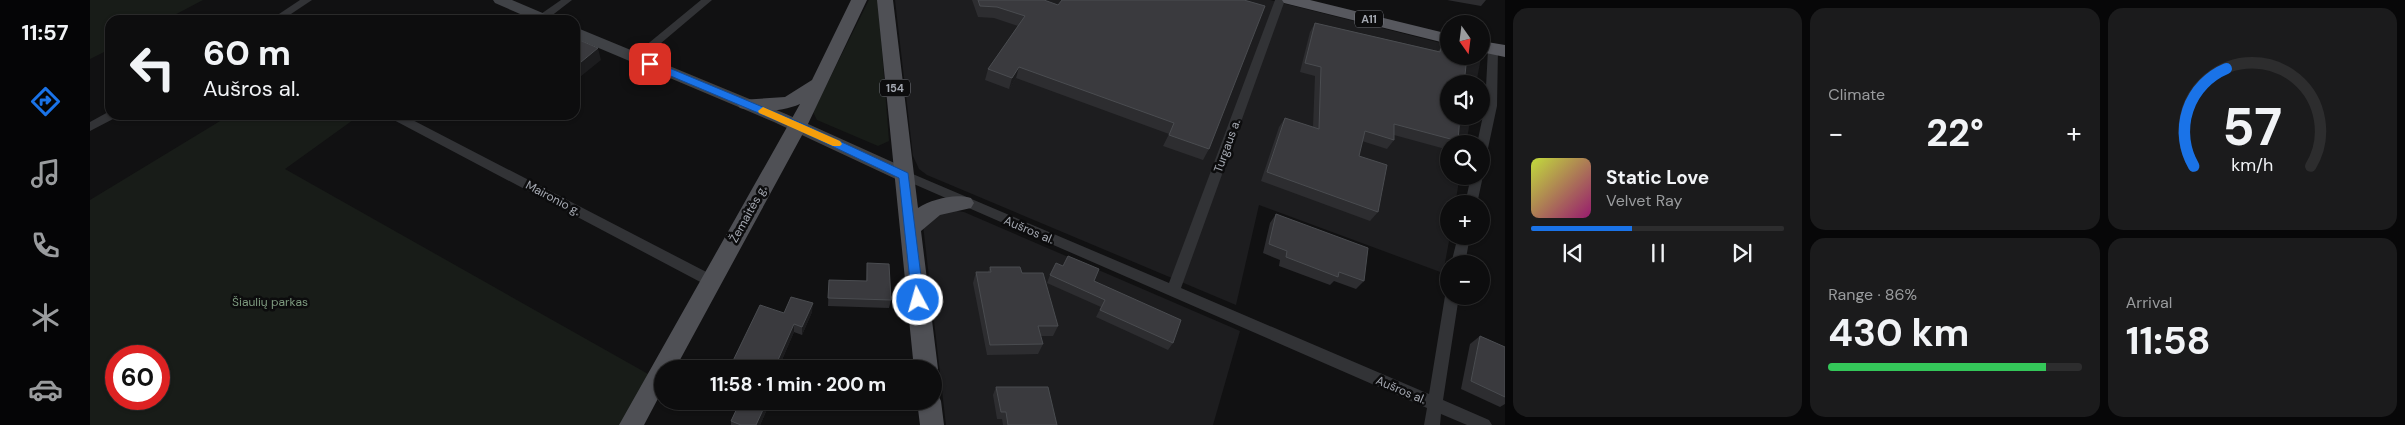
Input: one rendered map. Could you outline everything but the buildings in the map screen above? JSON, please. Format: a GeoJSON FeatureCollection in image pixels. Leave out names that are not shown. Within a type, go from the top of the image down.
{"type":"FeatureCollection","features":[{"type":"Feature","properties":{"kind":"highway","name":"A11"},"geometry":{"type":"LineString","coordinates":[[1290,0],[1440,36]]}},
{"type":"Feature","properties":{"kind":"main road"},"geometry":{"type":"LineString","coordinates":[[500,0],[535,15]]}},
{"type":"Feature","properties":{"kind":"main road","name":"Žemaitės g."},"geometry":{"type":"LineString","coordinates":[[631,425],[798,126],[859,0]]}},
{"type":"Feature","properties":{"kind":"main road","name":"154"},"geometry":{"type":"LineString","coordinates":[[885,0],[925,360]]}},
{"type":"Feature","properties":{"kind":"main road","name":"Aušros al."},"geometry":{"type":"LineString","coordinates":[[580,34],[798,126],[904,176]]}},
{"type":"Feature","properties":{"kind":"main road"},"geometry":{"type":"LineString","coordinates":[[746,104],[785,105],[803,97],[820,81]]}},
{"type":"Feature","properties":{"kind":"main road"},"geometry":{"type":"LineString","coordinates":[[910,231],[919,217],[934,207],[964,203]]}},
{"type":"Feature","properties":{"kind":"main road"},"geometry":{"type":"LineString","coordinates":[[930,410],[932,425]]}},
{"type":"Feature","properties":{"kind":"street"},"geometry":{"type":"LineString","coordinates":[[283,15],[307,0]]}},
{"type":"Feature","properties":{"kind":"street"},"geometry":{"type":"LineString","coordinates":[[549,15],[567,0]]}},
{"type":"Feature","properties":{"kind":"street"},"geometry":{"type":"LineString","coordinates":[[637,58],[707,0]]}},
{"type":"Feature","properties":{"kind":"street","name":"Turgaus a."},"geometry":{"type":"LineString","coordinates":[[1173,292],[1280,0]]}},
{"type":"Feature","properties":{"kind":"street"},"geometry":{"type":"LineString","coordinates":[[1485,135],[1491,106],[1493,49]]}},
{"type":"Feature","properties":{"kind":"street"},"geometry":{"type":"LineString","coordinates":[[90,127],[105,118]]}},
{"type":"Feature","properties":{"kind":"street","name":"Maironio g."},"geometry":{"type":"LineString","coordinates":[[404,120],[711,281]]}},
{"type":"Feature","properties":{"kind":"street","name":"Aušros al."},"geometry":{"type":"LineString","coordinates":[[904,176],[1484,425]]}},
{"type":"Feature","properties":{"kind":"street"},"geometry":{"type":"LineString","coordinates":[[1432,425],[1450,305]]}},
{"type":"Feature","properties":{"kind":"shaded area"},"geometry":{"type":"Polygon","coordinates":[[[895,0],[1270,0],[1440,43],[1440,65],[1480,65],[1478,75],[1440,75],[1440,125],[1469,125],[1468,135],[1440,135],[1440,185],[1458,185],[1457,195],[1440,195],[1440,245],[1448,245],[1446,255],[1440,255],[1440,272],[1259,205],[1236,305],[927,175],[919,169],[913,156],[895,0]]]}},
{"type":"Feature","properties":{"kind":"shaded area"},"geometry":{"type":"Polygon","coordinates":[[[950,210],[964,212],[1240,331],[1213,425],[946,425],[942,390],[942,360],[939,360],[923,225],[932,216],[950,210]]]}},
{"type":"Feature","properties":{"kind":"green space"},"geometry":{"type":"Polygon","coordinates":[[[90,0],[203,0],[174,15],[105,15],[105,52],[90,59],[90,0]]]}},
{"type":"Feature","properties":{"kind":"green space"},"geometry":{"type":"Polygon","coordinates":[[[869,0],[878,0],[889,141],[878,146],[817,120],[813,112],[869,0]]]}},
{"type":"Feature","properties":{"kind":"green space","name":"Šiaulių parkas"},"geometry":{"type":"Polygon","coordinates":[[[222,120],[353,120],[285,169],[654,377],[654,384],[631,425],[90,425],[90,200],[222,120]]]}},
{"type":"Feature","properties":{"kind":"slow traffic"},"geometry":{"type":"LineString","coordinates":[[763,111],[836,144]]}},
{"type":"Feature","properties":{"kind":"route"},"geometry":{"type":"LineString","coordinates":[[650,64],[798,126],[904,176],[918,300]]}}]}
